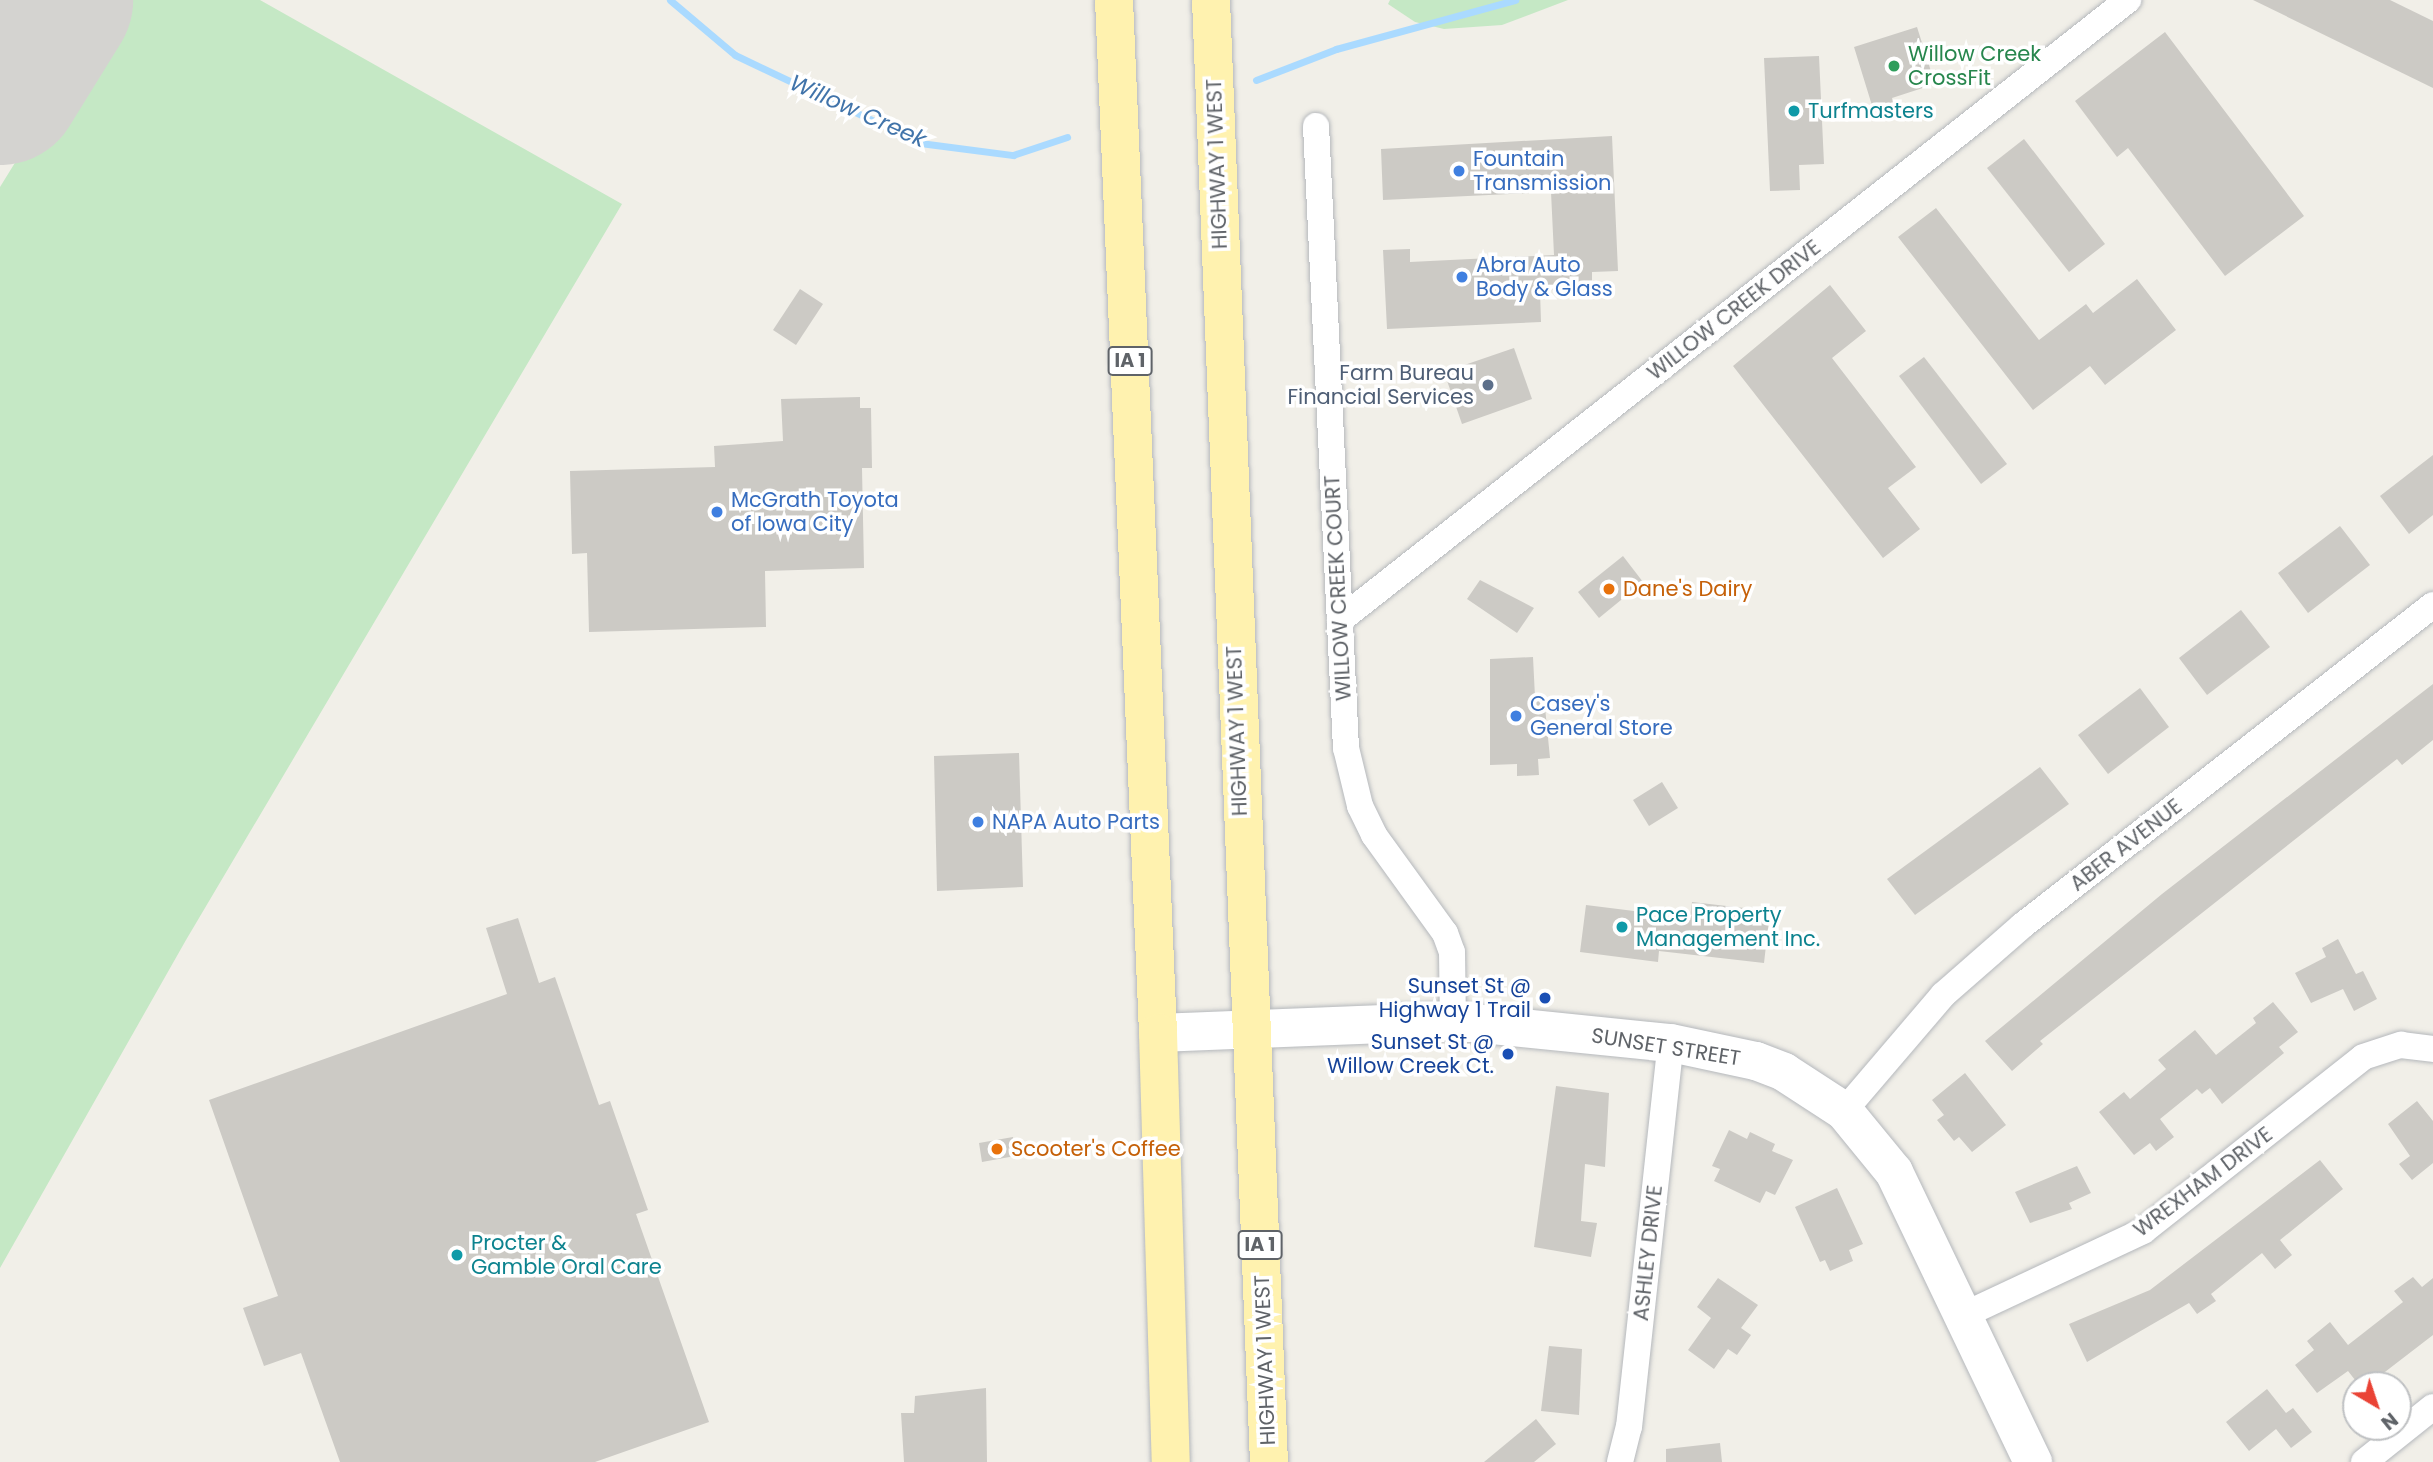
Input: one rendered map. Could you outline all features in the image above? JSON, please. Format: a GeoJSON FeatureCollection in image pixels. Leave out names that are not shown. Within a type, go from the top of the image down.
{"type":"FeatureCollection","features":[{"type":"Feature","properties":{"kind":"main road","name":"IA 1"},"geometry":{"type":"LineString","coordinates":[[1114,0],[1158,1033],[1171,1462]]}},
{"type":"Feature","properties":{"kind":"main road","name":"HIGHWAY 1 WEST"},"geometry":{"type":"LineString","coordinates":[[1211,0],[1249,1028],[1269,1462]]}},
{"type":"Feature","properties":{"kind":"street","name":"WILLOW CREEK DRIVE"},"geometry":{"type":"LineString","coordinates":[[1340,621],[2128,0]]}},
{"type":"Feature","properties":{"kind":"street","name":"WILLOW CREEK COURT"},"geometry":{"type":"LineString","coordinates":[[1316,126],[1346,748],[1352,778],[1374,835],[1445,933],[1452,952],[1453,1021]]}},
{"type":"Feature","properties":{"kind":"street","name":"ABER AVENUE"},"geometry":{"type":"LineString","coordinates":[[1844,1111],[1943,995],[2023,925],[2433,605]]}},
{"type":"Feature","properties":{"kind":"street","name":"SUNSET STREET"},"geometry":{"type":"LineString","coordinates":[[1158,1033],[1453,1021],[1671,1043],[1756,1061],[1784,1072],[1844,1111],[1894,1172],[1965,1315],[2033,1462]]}},
{"type":"Feature","properties":{"kind":"street","name":"ASHLEY DRIVE"},"geometry":{"type":"LineString","coordinates":[[1620,1462],[1629,1427],[1671,1043]]}},
{"type":"Feature","properties":{"kind":"street","name":"WREXHAM DRIVE"},"geometry":{"type":"LineString","coordinates":[[1965,1315],[2143,1231],[2363,1057],[2401,1045],[2433,1049]]}},
{"type":"Feature","properties":{"kind":"street"},"geometry":{"type":"LineString","coordinates":[[2364,1462],[2433,1407]]}},
{"type":"Feature","properties":{"kind":"green space"},"geometry":{"type":"Polygon","coordinates":[[[67,0],[260,0],[622,204],[186,940],[0,1268],[0,187],[102,22],[67,0]]]}},
{"type":"Feature","properties":{"kind":"green space"},"geometry":{"type":"Polygon","coordinates":[[[1390,0],[1568,0],[1502,25],[1444,29],[1415,22],[1388,4],[1390,0]]]}},
{"type":"Feature","properties":{"kind":"building"},"geometry":{"type":"Polygon","coordinates":[[[2253,0],[2390,0],[2433,21],[2433,88],[2253,0]]]}},
{"type":"Feature","properties":{"kind":"building","name":"Willow Creek CrossFit"},"geometry":{"type":"Polygon","coordinates":[[[1917,27],[1935,84],[1892,98],[1894,105],[1874,112],[1854,47],[1917,27]]]}},
{"type":"Feature","properties":{"kind":"building"},"geometry":{"type":"Polygon","coordinates":[[[2165,32],[2304,216],[2225,276],[2128,148],[2117,157],[2075,101],[2165,32]]]}},
{"type":"Feature","properties":{"kind":"building","name":"Turfmasters"},"geometry":{"type":"Polygon","coordinates":[[[1819,56],[1824,164],[1799,165],[1800,190],[1770,191],[1764,58],[1819,56]]]}},
{"type":"Feature","properties":{"kind":"building"},"geometry":{"type":"Polygon","coordinates":[[[1612,136],[1618,271],[1592,272],[1592,288],[1540,291],[1541,322],[1387,329],[1383,250],[1410,249],[1410,262],[1554,255],[1551,192],[1383,200],[1381,149],[1612,136]]]}},
{"type":"Feature","properties":{"kind":"building"},"geometry":{"type":"Polygon","coordinates":[[[2024,139],[2105,244],[2069,272],[1987,168],[2024,139]]]}},
{"type":"Feature","properties":{"kind":"building"},"geometry":{"type":"Polygon","coordinates":[[[1936,208],[2039,340],[2086,304],[2093,313],[2137,279],[2176,330],[2105,385],[2090,366],[2033,410],[1898,237],[1936,208]]]}},
{"type":"Feature","properties":{"kind":"building"},"geometry":{"type":"Polygon","coordinates":[[[1830,285],[1866,331],[1832,358],[1916,467],[1888,488],[1920,529],[1883,558],[1733,366],[1830,285]]]}},
{"type":"Feature","properties":{"kind":"building"},"geometry":{"type":"Polygon","coordinates":[[[800,289],[823,304],[796,345],[773,330],[800,289]]]}},
{"type":"Feature","properties":{"kind":"building","name":"Farm Bureau Financial Services"},"geometry":{"type":"Polygon","coordinates":[[[1514,348],[1532,399],[1462,424],[1444,372],[1514,348]]]}},
{"type":"Feature","properties":{"kind":"building"},"geometry":{"type":"Polygon","coordinates":[[[1924,357],[2007,464],[1981,484],[1899,376],[1924,357]]]}},
{"type":"Feature","properties":{"kind":"building","name":"McGrath Toyota of Iowa City"},"geometry":{"type":"Polygon","coordinates":[[[860,397],[860,408],[871,408],[872,468],[862,468],[864,568],[765,571],[766,627],[589,632],[587,553],[572,554],[570,471],[715,467],[714,446],[783,441],[781,399],[860,397]]]}},
{"type":"Feature","properties":{"kind":"building"},"geometry":{"type":"Polygon","coordinates":[[[2433,455],[2433,515],[2409,534],[2380,496],[2433,455]]]}},
{"type":"Feature","properties":{"kind":"building"},"geometry":{"type":"Polygon","coordinates":[[[2340,526],[2370,565],[2308,613],[2278,573],[2340,526]]]}},
{"type":"Feature","properties":{"kind":"building","name":"Dane's Dairy"},"geometry":{"type":"Polygon","coordinates":[[[1623,556],[1643,582],[1599,618],[1578,592],[1623,556]]]}},
{"type":"Feature","properties":{"kind":"building"},"geometry":{"type":"Polygon","coordinates":[[[1480,580],[1534,608],[1517,633],[1467,599],[1480,580]]]}},
{"type":"Feature","properties":{"kind":"building"},"geometry":{"type":"Polygon","coordinates":[[[2241,610],[2270,647],[2207,695],[2179,658],[2241,610]]]}},
{"type":"Feature","properties":{"kind":"building","name":"Casey's General Store"},"geometry":{"type":"Polygon","coordinates":[[[1533,657],[1535,697],[1544,697],[1550,758],[1538,759],[1539,775],[1517,776],[1517,764],[1490,765],[1490,659],[1533,657]]]}},
{"type":"Feature","properties":{"kind":"building"},"geometry":{"type":"Polygon","coordinates":[[[2433,684],[2433,740],[2402,765],[2397,759],[2360,788],[2040,1041],[2043,1044],[2012,1071],[1985,1041],[2162,894],[2433,684]]]}},
{"type":"Feature","properties":{"kind":"building"},"geometry":{"type":"Polygon","coordinates":[[[2140,688],[2169,727],[2108,774],[2078,735],[2140,688]]]}},
{"type":"Feature","properties":{"kind":"building","name":"NAPA Auto Parts"},"geometry":{"type":"Polygon","coordinates":[[[1019,753],[1023,887],[937,891],[934,756],[1019,753]]]}},
{"type":"Feature","properties":{"kind":"building"},"geometry":{"type":"Polygon","coordinates":[[[2040,767],[2069,804],[1915,915],[1887,879],[2040,767]]]}},
{"type":"Feature","properties":{"kind":"building"},"geometry":{"type":"Polygon","coordinates":[[[1662,782],[1678,808],[1649,826],[1633,800],[1662,782]]]}},
{"type":"Feature","properties":{"kind":"building"},"geometry":{"type":"Polygon","coordinates":[[[1692,902],[1770,911],[1764,963],[1659,951],[1658,962],[1580,952],[1586,905],[1690,918],[1692,902]]]}},
{"type":"Feature","properties":{"kind":"building","name":"Procter & Gamble Oral Care"},"geometry":{"type":"Polygon","coordinates":[[[518,918],[539,983],[555,977],[599,1105],[610,1101],[648,1210],[636,1214],[709,1422],[595,1462],[340,1462],[301,1353],[264,1366],[243,1308],[278,1296],[209,1100],[507,994],[486,928],[518,918]]]}},
{"type":"Feature","properties":{"kind":"building"},"geometry":{"type":"Polygon","coordinates":[[[2338,939],[2356,974],[2363,971],[2377,999],[2354,1011],[2343,989],[2311,1003],[2295,973],[2326,957],[2322,948],[2338,939]]]}},
{"type":"Feature","properties":{"kind":"building"},"geometry":{"type":"Polygon","coordinates":[[[2273,1002],[2298,1032],[2279,1047],[2284,1053],[2222,1104],[2210,1088],[2202,1094],[2197,1089],[2160,1119],[2174,1137],[2156,1151],[2150,1143],[2134,1155],[2099,1112],[2124,1092],[2130,1099],[2166,1069],[2158,1060],[2195,1030],[2216,1055],[2256,1023],[2253,1018],[2273,1002]]]}},
{"type":"Feature","properties":{"kind":"building"},"geometry":{"type":"Polygon","coordinates":[[[1965,1073],[2006,1125],[1972,1152],[1959,1137],[1954,1141],[1937,1120],[1944,1115],[1932,1100],[1965,1073]]]}},
{"type":"Feature","properties":{"kind":"building"},"geometry":{"type":"Polygon","coordinates":[[[1556,1086],[1609,1093],[1605,1167],[1585,1164],[1581,1221],[1597,1223],[1591,1257],[1534,1247],[1556,1086]]]}},
{"type":"Feature","properties":{"kind":"building"},"geometry":{"type":"Polygon","coordinates":[[[2417,1101],[2433,1121],[2433,1163],[2412,1180],[2399,1164],[2410,1156],[2388,1124],[2417,1101]]]}},
{"type":"Feature","properties":{"kind":"building"},"geometry":{"type":"Polygon","coordinates":[[[1729,1130],[1747,1139],[1750,1132],[1775,1144],[1772,1151],[1793,1160],[1775,1195],[1766,1191],[1760,1203],[1714,1181],[1720,1169],[1712,1166],[1729,1130]]]}},
{"type":"Feature","properties":{"kind":"building","name":"Scooter's Coffee"},"geometry":{"type":"Polygon","coordinates":[[[1013,1137],[1015,1156],[982,1162],[979,1143],[1013,1137]]]}},
{"type":"Feature","properties":{"kind":"building"},"geometry":{"type":"Polygon","coordinates":[[[2320,1160],[2343,1189],[2280,1240],[2292,1255],[2275,1269],[2262,1253],[2211,1294],[2216,1301],[2197,1314],[2189,1303],[2087,1362],[2069,1324],[2150,1290],[2320,1160]]]}},
{"type":"Feature","properties":{"kind":"building"},"geometry":{"type":"Polygon","coordinates":[[[2077,1166],[2091,1193],[2069,1203],[2072,1209],[2030,1223],[2015,1192],[2077,1166]]]}},
{"type":"Feature","properties":{"kind":"building"},"geometry":{"type":"Polygon","coordinates":[[[1837,1188],[1863,1244],[1849,1250],[1853,1261],[1830,1271],[1825,1260],[1820,1262],[1795,1207],[1837,1188]]]}},
{"type":"Feature","properties":{"kind":"building"},"geometry":{"type":"Polygon","coordinates":[[[2413,1277],[2422,1287],[2433,1278],[2433,1335],[2386,1371],[2342,1371],[2342,1375],[2317,1393],[2295,1365],[2314,1350],[2307,1341],[2330,1322],[2348,1345],[2403,1302],[2394,1291],[2413,1277]]]}},
{"type":"Feature","properties":{"kind":"building"},"geometry":{"type":"Polygon","coordinates":[[[1718,1278],[1758,1305],[1741,1328],[1751,1335],[1737,1355],[1728,1349],[1714,1369],[1688,1350],[1711,1318],[1697,1307],[1718,1278]]]}},
{"type":"Feature","properties":{"kind":"building"},"geometry":{"type":"Polygon","coordinates":[[[1549,1346],[1582,1349],[1579,1415],[1541,1411],[1549,1346]]]}},
{"type":"Feature","properties":{"kind":"building"},"geometry":{"type":"Polygon","coordinates":[[[986,1388],[987,1462],[904,1462],[901,1413],[914,1413],[915,1396],[986,1388]]]}},
{"type":"Feature","properties":{"kind":"building"},"geometry":{"type":"Polygon","coordinates":[[[2267,1389],[2286,1413],[2293,1408],[2312,1432],[2291,1448],[2276,1429],[2249,1451],[2226,1422],[2267,1389]]]}},
{"type":"Feature","properties":{"kind":"building"},"geometry":{"type":"Polygon","coordinates":[[[1536,1419],[1556,1444],[1534,1462],[1484,1462],[1536,1419]]]}},
{"type":"Feature","properties":{"kind":"building"},"geometry":{"type":"Polygon","coordinates":[[[1720,1443],[1722,1462],[1666,1462],[1666,1449],[1720,1443]]]}},
{"type":"Feature","properties":{"kind":"waterway","name":"Willow Creek"},"geometry":{"type":"LineString","coordinates":[[670,0],[735,55],[920,143],[1013,155],[1067,137]]}},
{"type":"Feature","properties":{"kind":"waterway","name":"Willow Creek"},"geometry":{"type":"LineString","coordinates":[[1256,80],[1336,49],[1515,0]]}},
{"type":"Feature","properties":{"kind":"taxiway"},"geometry":{"type":"LineString","coordinates":[[0,40],[11,66]]}},
{"type":"Feature","properties":{"kind":"runway"},"geometry":{"type":"LineString","coordinates":[[0,84],[52,0]]}},
{"type":"Feature","properties":{"kind":"place","name":"Willow Creek CrossFit"},"geometry":{"type":"Point","coordinates":[1894,66]}},
{"type":"Feature","properties":{"kind":"place","name":"Turfmasters"},"geometry":{"type":"Point","coordinates":[1794,111]}},
{"type":"Feature","properties":{"kind":"place","name":"Fountain Transmission"},"geometry":{"type":"Point","coordinates":[1459,171]}},
{"type":"Feature","properties":{"kind":"place","name":"Abra Auto Body & Glass"},"geometry":{"type":"Point","coordinates":[1462,277]}},
{"type":"Feature","properties":{"kind":"place","name":"Farm Bureau Financial Services"},"geometry":{"type":"Point","coordinates":[1488,385]}},
{"type":"Feature","properties":{"kind":"place","name":"McGrath Toyota of Iowa City"},"geometry":{"type":"Point","coordinates":[717,512]}},
{"type":"Feature","properties":{"kind":"place","name":"Dane's Dairy"},"geometry":{"type":"Point","coordinates":[1609,589]}},
{"type":"Feature","properties":{"kind":"place","name":"Casey's General Store"},"geometry":{"type":"Point","coordinates":[1516,716]}},
{"type":"Feature","properties":{"kind":"place","name":"NAPA Auto Parts"},"geometry":{"type":"Point","coordinates":[978,822]}},
{"type":"Feature","properties":{"kind":"place","name":"Pace Property Management Inc."},"geometry":{"type":"Point","coordinates":[1622,927]}},
{"type":"Feature","properties":{"kind":"place","name":"Sunset St @ Highway 1 Trail"},"geometry":{"type":"Point","coordinates":[1545,998]}},
{"type":"Feature","properties":{"kind":"place","name":"Sunset St @ Willow Creek Ct."},"geometry":{"type":"Point","coordinates":[1508,1054]}},
{"type":"Feature","properties":{"kind":"place","name":"Scooter's Coffee"},"geometry":{"type":"Point","coordinates":[997,1149]}},
{"type":"Feature","properties":{"kind":"place","name":"Procter & Gamble Oral Care"},"geometry":{"type":"Point","coordinates":[457,1255]}}]}
